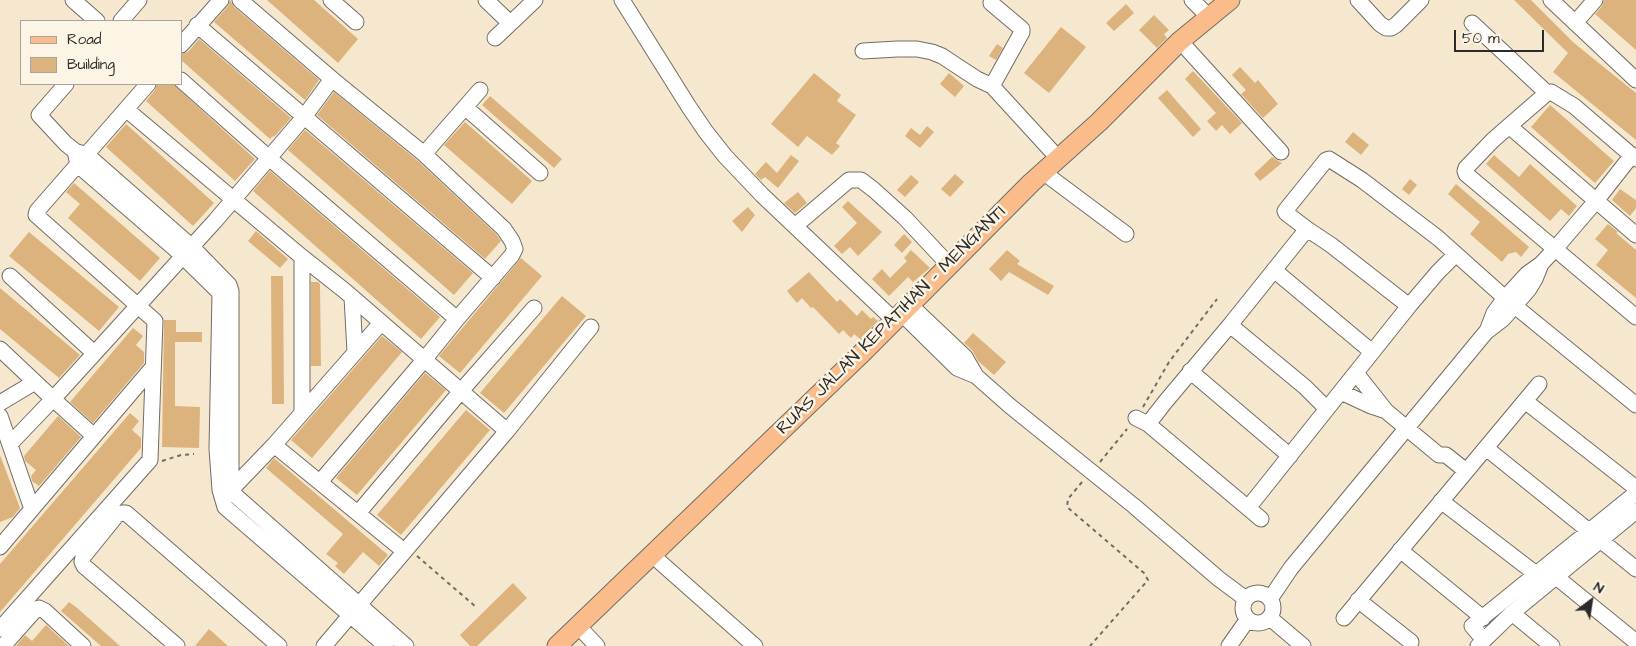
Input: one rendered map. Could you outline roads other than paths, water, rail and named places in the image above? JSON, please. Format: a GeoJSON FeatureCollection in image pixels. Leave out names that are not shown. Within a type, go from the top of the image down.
{"type":"FeatureCollection","features":[{"type":"Feature","properties":{"kind":"main road","name":"RUAS JALAN KEPATIHAN - MENGANTI"},"geometry":{"type":"LineString","coordinates":[[557,646],[794,419],[1058,158],[1099,122],[1180,41],[1230,0]]}},
{"type":"Feature","properties":{"kind":"street"},"geometry":{"type":"LineString","coordinates":[[73,0],[96,20]]}},
{"type":"Feature","properties":{"kind":"street"},"geometry":{"type":"LineString","coordinates":[[122,20],[139,0]]}},
{"type":"Feature","properties":{"kind":"street"},"geometry":{"type":"LineString","coordinates":[[182,44],[221,0]]}},
{"type":"Feature","properties":{"kind":"street"},"geometry":{"type":"LineString","coordinates":[[240,0],[332,79],[424,154],[504,229],[515,249],[493,278],[320,482]]}},
{"type":"Feature","properties":{"kind":"street"},"geometry":{"type":"LineString","coordinates":[[331,0],[356,22]]}},
{"type":"Feature","properties":{"kind":"street"},"geometry":{"type":"LineString","coordinates":[[486,0],[510,23]]}},
{"type":"Feature","properties":{"kind":"street"},"geometry":{"type":"LineString","coordinates":[[495,38],[535,0]]}},
{"type":"Feature","properties":{"kind":"street"},"geometry":{"type":"LineString","coordinates":[[622,0],[706,132],[725,156],[795,226],[902,313],[965,357],[976,376],[1010,406],[1134,506],[1219,579],[1246,599]]}},
{"type":"Feature","properties":{"kind":"street"},"geometry":{"type":"LineString","coordinates":[[1192,0],[1209,17]]}},
{"type":"Feature","properties":{"kind":"street"},"geometry":{"type":"LineString","coordinates":[[1358,0],[1386,28],[1391,28],[1421,0]]}},
{"type":"Feature","properties":{"kind":"street"},"geometry":{"type":"LineString","coordinates":[[1551,0],[1636,80]]}},
{"type":"Feature","properties":{"kind":"street"},"geometry":{"type":"LineString","coordinates":[[1575,23],[1595,0]]}},
{"type":"Feature","properties":{"kind":"street"},"geometry":{"type":"LineString","coordinates":[[991,3],[1022,29],[992,86]]}},
{"type":"Feature","properties":{"kind":"street"},"geometry":{"type":"LineString","coordinates":[[1472,23],[1547,93]]}},
{"type":"Feature","properties":{"kind":"street"},"geometry":{"type":"LineString","coordinates":[[197,26],[493,278]]}},
{"type":"Feature","properties":{"kind":"street"},"geometry":{"type":"LineString","coordinates":[[1180,41],[1281,152]]}},
{"type":"Feature","properties":{"kind":"street"},"geometry":{"type":"LineString","coordinates":[[863,51],[897,48],[932,52],[942,56],[977,79],[992,86],[1058,158]]}},
{"type":"Feature","properties":{"kind":"street"},"geometry":{"type":"LineString","coordinates":[[10,444],[188,252],[304,117],[332,79]]}},
{"type":"Feature","properties":{"kind":"street"},"geometry":{"type":"LineString","coordinates":[[182,81],[457,319]]}},
{"type":"Feature","properties":{"kind":"street"},"geometry":{"type":"LineString","coordinates":[[65,85],[39,115],[76,153],[188,252],[225,279],[231,291],[227,494]]}},
{"type":"Feature","properties":{"kind":"street"},"geometry":{"type":"LineString","coordinates":[[0,629],[150,460],[155,321],[36,215],[37,210],[76,153],[127,110],[147,85]]}},
{"type":"Feature","properties":{"kind":"street"},"geometry":{"type":"LineString","coordinates":[[424,154],[480,90]]}},
{"type":"Feature","properties":{"kind":"street"},"geometry":{"type":"LineString","coordinates":[[1270,599],[1291,568],[1486,332],[1494,313],[1510,301],[1527,274],[1541,264],[1554,250],[1634,157],[1574,106],[1557,94],[1547,93],[1493,140],[1465,171],[1466,174],[1554,250],[1636,317]]}},
{"type":"Feature","properties":{"kind":"street"},"geometry":{"type":"LineString","coordinates":[[465,107],[540,173]]}},
{"type":"Feature","properties":{"kind":"street"},"geometry":{"type":"LineString","coordinates":[[127,110],[352,297],[508,431]]}},
{"type":"Feature","properties":{"kind":"street"},"geometry":{"type":"LineString","coordinates":[[1509,126],[1636,235]]}},
{"type":"Feature","properties":{"kind":"street"},"geometry":{"type":"LineString","coordinates":[[1409,306],[1331,245],[1286,214],[1285,211],[1326,160],[1329,159],[1362,180],[1394,204],[1636,405]]}},
{"type":"Feature","properties":{"kind":"street"},"geometry":{"type":"LineString","coordinates":[[1044,172],[1126,234]]}},
{"type":"Feature","properties":{"kind":"street"},"geometry":{"type":"LineString","coordinates":[[795,226],[849,180],[861,180],[900,213],[950,266]]}},
{"type":"Feature","properties":{"kind":"street"},"geometry":{"type":"LineString","coordinates":[[1261,519],[1142,421],[1190,371],[1230,325],[1307,229]]}},
{"type":"Feature","properties":{"kind":"street"},"geometry":{"type":"LineString","coordinates":[[1248,508],[1409,306],[1456,254]]}},
{"type":"Feature","properties":{"kind":"street"},"geometry":{"type":"LineString","coordinates":[[302,257],[302,412]]}},
{"type":"Feature","properties":{"kind":"street"},"geometry":{"type":"LineString","coordinates":[[1274,270],[1372,352]]}},
{"type":"Feature","properties":{"kind":"street"},"geometry":{"type":"LineString","coordinates":[[10,276],[94,353]]}},
{"type":"Feature","properties":{"kind":"street"},"geometry":{"type":"LineString","coordinates":[[352,297],[354,352]]}},
{"type":"Feature","properties":{"kind":"street"},"geometry":{"type":"LineString","coordinates":[[358,512],[534,308]]}},
{"type":"Feature","properties":{"kind":"street"},"geometry":{"type":"LineString","coordinates":[[227,494],[274,445],[381,323]]}},
{"type":"Feature","properties":{"kind":"street"},"geometry":{"type":"LineString","coordinates":[[1230,325],[1327,409]]}},
{"type":"Feature","properties":{"kind":"street"},"geometry":{"type":"LineString","coordinates":[[324,646],[354,610],[410,553],[591,327]]}},
{"type":"Feature","properties":{"kind":"street"},"geometry":{"type":"LineString","coordinates":[[0,349],[94,436]]}},
{"type":"Feature","properties":{"kind":"street"},"geometry":{"type":"LineString","coordinates":[[0,547],[153,367]]}},
{"type":"Feature","properties":{"kind":"street"},"geometry":{"type":"LineString","coordinates":[[1190,371],[1290,456]]}},
{"type":"Feature","properties":{"kind":"street"},"geometry":{"type":"LineString","coordinates":[[1356,373],[1386,411],[1439,455],[1440,463],[1463,475]]}},
{"type":"Feature","properties":{"kind":"street"},"geometry":{"type":"LineString","coordinates":[[0,403],[35,382]]}},
{"type":"Feature","properties":{"kind":"street"},"geometry":{"type":"LineString","coordinates":[[1344,618],[1539,384]]}},
{"type":"Feature","properties":{"kind":"street"},"geometry":{"type":"LineString","coordinates":[[1342,392],[1386,411]]}},
{"type":"Feature","properties":{"kind":"street"},"geometry":{"type":"LineString","coordinates":[[1525,401],[1636,488]]}},
{"type":"Feature","properties":{"kind":"street"},"geometry":{"type":"LineString","coordinates":[[0,416],[32,509]]}},
{"type":"Feature","properties":{"kind":"street"},"geometry":{"type":"LineString","coordinates":[[274,445],[410,553]]}},
{"type":"Feature","properties":{"kind":"street"},"geometry":{"type":"LineString","coordinates":[[1486,448],[1636,569]]}},
{"type":"Feature","properties":{"kind":"street"},"geometry":{"type":"LineString","coordinates":[[1636,493],[1594,536],[1555,576],[1481,643],[1472,626],[1536,574],[1594,536],[1636,511]]}},
{"type":"Feature","properties":{"kind":"street"},"geometry":{"type":"LineString","coordinates":[[227,494],[236,496],[354,610],[386,646]]}},
{"type":"Feature","properties":{"kind":"street"},"geometry":{"type":"LineString","coordinates":[[1441,501],[1536,574]]}},
{"type":"Feature","properties":{"kind":"street"},"geometry":{"type":"LineString","coordinates":[[177,646],[84,566],[82,562],[83,557],[117,515],[126,513],[279,646]]}},
{"type":"Feature","properties":{"kind":"street"},"geometry":{"type":"LineString","coordinates":[[1400,550],[1483,618]]}},
{"type":"Feature","properties":{"kind":"street"},"geometry":{"type":"LineString","coordinates":[[652,555],[755,646]]}},
{"type":"Feature","properties":{"kind":"street"},"geometry":{"type":"LineString","coordinates":[[1555,576],[1636,642]]}},
{"type":"Feature","properties":{"kind":"street"},"geometry":{"type":"LineString","coordinates":[[1257,594],[1270,599],[1273,609],[1270,618],[1261,623],[1252,622],[1248,619],[1243,611],[1246,599],[1251,595],[1257,594]]}},
{"type":"Feature","properties":{"kind":"street"},"geometry":{"type":"LineString","coordinates":[[1358,600],[1411,642]]}},
{"type":"Feature","properties":{"kind":"street"},"geometry":{"type":"LineString","coordinates":[[3,644],[39,608],[45,611],[83,646]]}},
{"type":"Feature","properties":{"kind":"street"},"geometry":{"type":"LineString","coordinates":[[354,610],[406,646]]}},
{"type":"Feature","properties":{"kind":"street"},"geometry":{"type":"LineString","coordinates":[[1512,613],[1552,646]]}},
{"type":"Feature","properties":{"kind":"street"},"geometry":{"type":"LineString","coordinates":[[1270,618],[1303,646]]}},
{"type":"Feature","properties":{"kind":"street"},"geometry":{"type":"LineString","coordinates":[[1229,646],[1248,619]]}},
{"type":"Feature","properties":{"kind":"street"},"geometry":{"type":"LineString","coordinates":[[578,626],[597,646]]}}]}
